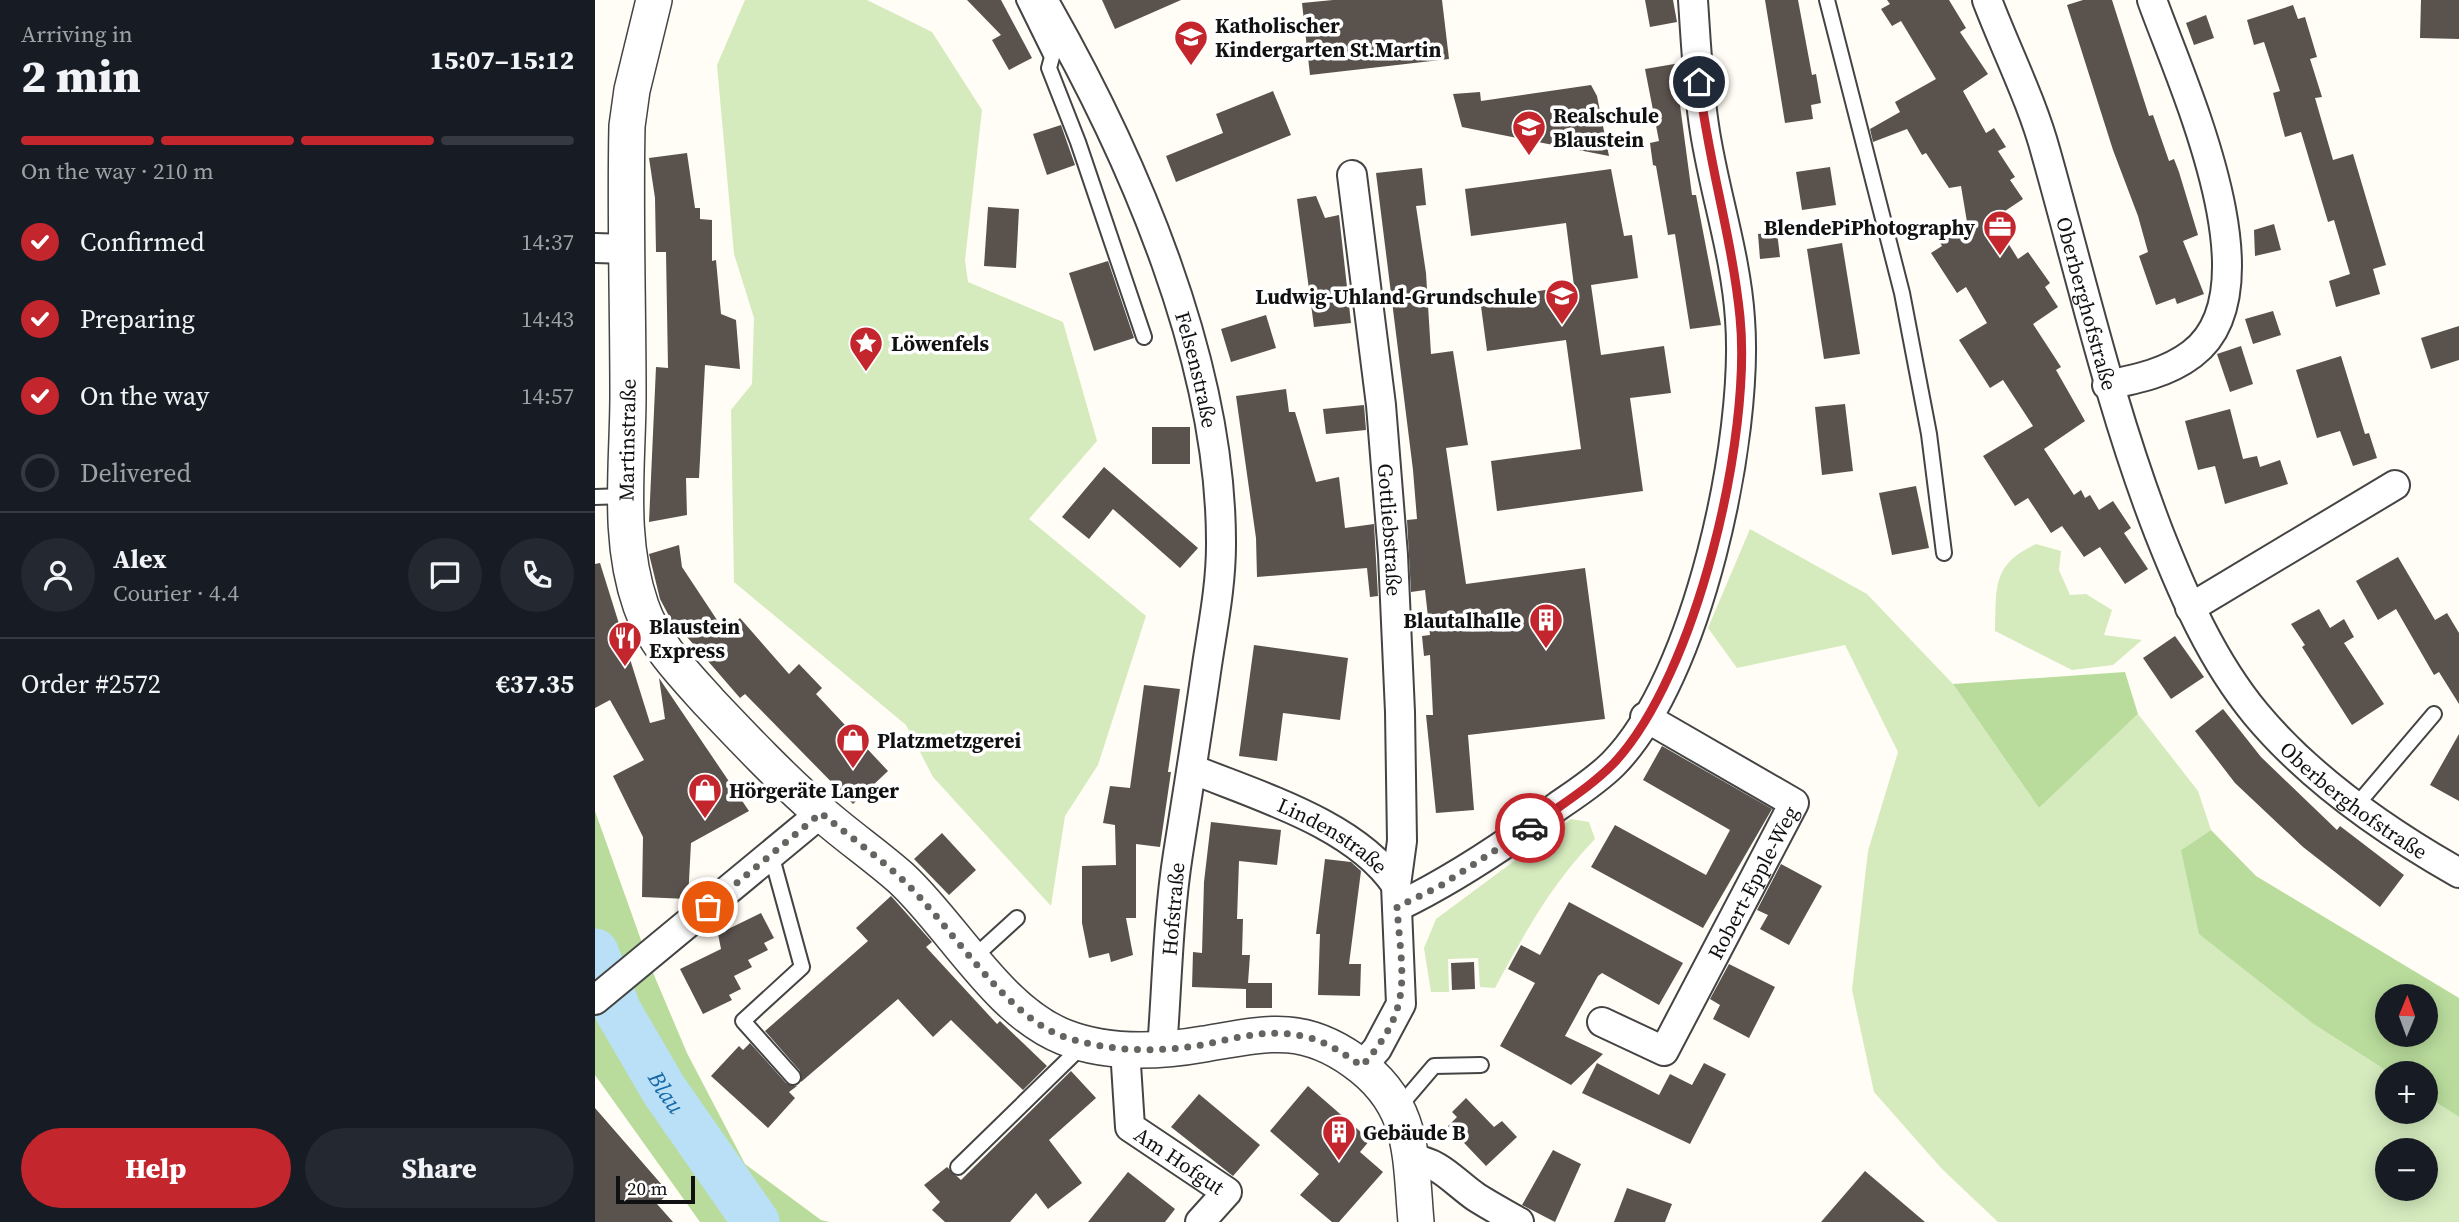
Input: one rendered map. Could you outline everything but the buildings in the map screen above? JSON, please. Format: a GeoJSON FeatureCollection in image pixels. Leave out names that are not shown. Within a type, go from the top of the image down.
{"type":"FeatureCollection","features":[{"type":"Feature","properties":{"kind":"street","name":"Martinstraße"},"geometry":{"type":"LineString","coordinates":[[654,0],[632,90],[611,249],[610,496],[625,525],[632,570],[642,608],[658,640],[681,671],[735,730],[821,813]]}},
{"type":"Feature","properties":{"kind":"street","name":"Felsenstraße"},"geometry":{"type":"LineString","coordinates":[[1043,0],[1068,44],[1143,208],[1174,288],[1210,419],[1219,477],[1221,548],[1192,769]]}},
{"type":"Feature","properties":{"kind":"street"},"geometry":{"type":"LineString","coordinates":[[1362,1066],[1377,1049],[1401,1004],[1397,896],[1451,880],[1516,838],[1613,764],[1645,718],[1685,640],[1705,580],[1725,490],[1741,374],[1740,320],[1734,268],[1705,130],[1693,0]]}},
{"type":"Feature","properties":{"kind":"street","name":"Oberberghofstraße"},"geometry":{"type":"LineString","coordinates":[[1987,0],[2045,149],[2107,385],[2141,487],[2190,608],[2255,714],[2294,754],[2355,807],[2459,873]]}},
{"type":"Feature","properties":{"kind":"street"},"geometry":{"type":"LineString","coordinates":[[2107,385],[2170,368],[2194,353],[2220,313],[2226,283],[2224,217],[2217,184],[2152,0]]}},
{"type":"Feature","properties":{"kind":"street","name":"Gottliebstraße"},"geometry":{"type":"LineString","coordinates":[[1352,175],[1381,405],[1393,555],[1402,841],[1397,896]]}},
{"type":"Feature","properties":{"kind":"street"},"geometry":{"type":"LineString","coordinates":[[2190,608],[2395,485]]}},
{"type":"Feature","properties":{"kind":"street","name":"Robert-Epple-Weg"},"geometry":{"type":"LineString","coordinates":[[1602,1022],[1664,1051],[1794,803],[1645,718]]}},
{"type":"Feature","properties":{"kind":"street","name":"Lindenstraße"},"geometry":{"type":"LineString","coordinates":[[1192,769],[1305,816],[1341,835],[1368,853],[1397,896]]}},
{"type":"Feature","properties":{"kind":"street","name":"Hofstraße"},"geometry":{"type":"LineString","coordinates":[[1162,1050],[1177,865],[1192,769]]}},
{"type":"Feature","properties":{"kind":"street"},"geometry":{"type":"LineString","coordinates":[[595,1000],[821,813],[903,880],[1009,998],[1038,1023],[1062,1037],[1125,1049],[1162,1050],[1272,1032],[1305,1036],[1334,1046],[1362,1066],[1388,1090],[1399,1107],[1411,1159],[1416,1222]]}},
{"type":"Feature","properties":{"kind":"street","name":"Am Hofgut"},"geometry":{"type":"LineString","coordinates":[[1125,1049],[1131,1127],[1227,1192],[1200,1222]]}},
{"type":"Feature","properties":{"kind":"street"},"geometry":{"type":"LineString","coordinates":[[1411,1159],[1428,1161],[1441,1168],[1474,1196],[1519,1222]]}},
{"type":"Feature","properties":{"kind":"lane"},"geometry":{"type":"LineString","coordinates":[[1024,0],[1052,57],[1049,68],[1078,142],[1144,337]]}},
{"type":"Feature","properties":{"kind":"lane"},"geometry":{"type":"LineString","coordinates":[[1827,0],[1902,293],[1929,434],[1944,553]]}},
{"type":"Feature","properties":{"kind":"lane"},"geometry":{"type":"LineString","coordinates":[[2355,807],[2434,714]]}},
{"type":"Feature","properties":{"kind":"lane"},"geometry":{"type":"LineString","coordinates":[[771,854],[802,967],[743,1021],[793,1077]]}},
{"type":"Feature","properties":{"kind":"lane"},"geometry":{"type":"LineString","coordinates":[[973,958],[1017,919]]}},
{"type":"Feature","properties":{"kind":"lane"},"geometry":{"type":"LineString","coordinates":[[958,1167],[1085,1043]]}},
{"type":"Feature","properties":{"kind":"lane"},"geometry":{"type":"LineString","coordinates":[[1399,1107],[1434,1066],[1474,1062]]}},
{"type":"Feature","properties":{"kind":"green space"},"geometry":{"type":"Polygon","coordinates":[[[745,0],[867,0],[932,32],[982,110],[965,260],[968,282],[1063,322],[1097,441],[1029,519],[1146,616],[1098,765],[1065,816],[1051,906],[933,777],[906,725],[734,582],[731,410],[752,384],[754,318],[734,254],[717,65],[745,0]]]}},
{"type":"Feature","properties":{"kind":"green space"},"geometry":{"type":"Polygon","coordinates":[[[1750,529],[1867,594],[1953,684],[2039,808],[2138,714],[2198,791],[2211,830],[2181,850],[2315,1025],[2375,1063],[2375,1124],[2438,1124],[2438,1104],[2459,1117],[2459,1222],[1998,1222],[1942,1169],[1874,1092],[1852,990],[1868,851],[1898,752],[1845,645],[1737,668],[1708,628],[1750,529]]]}},
{"type":"Feature","properties":{"kind":"green space"},"geometry":{"type":"Polygon","coordinates":[[[2036,544],[2061,551],[2059,570],[2070,595],[2086,594],[2112,610],[2104,635],[2142,640],[2113,665],[2072,670],[1995,631],[1999,579],[2011,560],[2036,544]]]}},
{"type":"Feature","properties":{"kind":"green space"},"geometry":{"type":"Polygon","coordinates":[[[2125,672],[2138,714],[2039,808],[1953,684],[2125,672]]]}},
{"type":"Feature","properties":{"kind":"green space"},"geometry":{"type":"Polygon","coordinates":[[[595,811],[651,968],[687,1053],[745,1164],[821,1220],[830,1222],[700,1222],[595,1075],[595,811]]]}},
{"type":"Feature","properties":{"kind":"green space"},"geometry":{"type":"Polygon","coordinates":[[[1571,819],[1589,822],[1595,839],[1552,891],[1495,988],[1480,987],[1478,958],[1448,959],[1449,992],[1431,992],[1424,948],[1436,919],[1571,819]]]}},
{"type":"Feature","properties":{"kind":"green space"},"geometry":{"type":"Polygon","coordinates":[[[2211,830],[2256,876],[2436,984],[2375,984],[2375,1047],[2438,1047],[2438,985],[2459,998],[2459,1117],[2438,1104],[2438,1061],[2375,1061],[2375,1063],[2315,1025],[2199,934],[2181,850],[2211,830]]]}},
{"type":"Feature","properties":{"kind":"waterway","name":"Blau"},"geometry":{"type":"LineString","coordinates":[[595,952],[618,1011],[664,1090],[756,1222]]}},
{"type":"Feature","properties":{"kind":"way so far"},"geometry":{"type":"LineString","coordinates":[[708,907],[821,813],[903,880],[1009,998],[1038,1023],[1062,1037],[1094,1045],[1162,1050],[1272,1032],[1305,1036],[1334,1046],[1362,1066],[1377,1049],[1401,1004],[1397,907],[1440,886],[1530,828]]}},
{"type":"Feature","properties":{"kind":"place","name":"Katholischer Kindergarten St.Martin"},"geometry":{"type":"Point","coordinates":[1191,67]}},
{"type":"Feature","properties":{"kind":"place","name":"Realschule Blaustein"},"geometry":{"type":"Point","coordinates":[1529,157]}},
{"type":"Feature","properties":{"kind":"place","name":"BlendePiPhotography"},"geometry":{"type":"Point","coordinates":[2000,257]}},
{"type":"Feature","properties":{"kind":"place","name":"Ludwig-Uhland-Grundschule"},"geometry":{"type":"Point","coordinates":[1562,326]}},
{"type":"Feature","properties":{"kind":"place","name":"Löwenfels"},"geometry":{"type":"Point","coordinates":[866,373]}},
{"type":"Feature","properties":{"kind":"place","name":"Blautalhalle"},"geometry":{"type":"Point","coordinates":[1546,650]}},
{"type":"Feature","properties":{"kind":"place","name":"Blaustein Express"},"geometry":{"type":"Point","coordinates":[625,668]}},
{"type":"Feature","properties":{"kind":"place","name":"Platzmetzgerei"},"geometry":{"type":"Point","coordinates":[853,770]}},
{"type":"Feature","properties":{"kind":"place","name":"Hörgeräte Langer"},"geometry":{"type":"Point","coordinates":[705,820]}},
{"type":"Feature","properties":{"kind":"place","name":"Gebäude B"},"geometry":{"type":"Point","coordinates":[1339,1162]}},
{"type":"Feature","properties":{"kind":"route"},"geometry":{"type":"LineString","coordinates":[[1530,828],[1613,764],[1635,736],[1660,694],[1685,640],[1705,580],[1725,490],[1741,374],[1740,320],[1734,268],[1705,130],[1699,82]]}}]}
